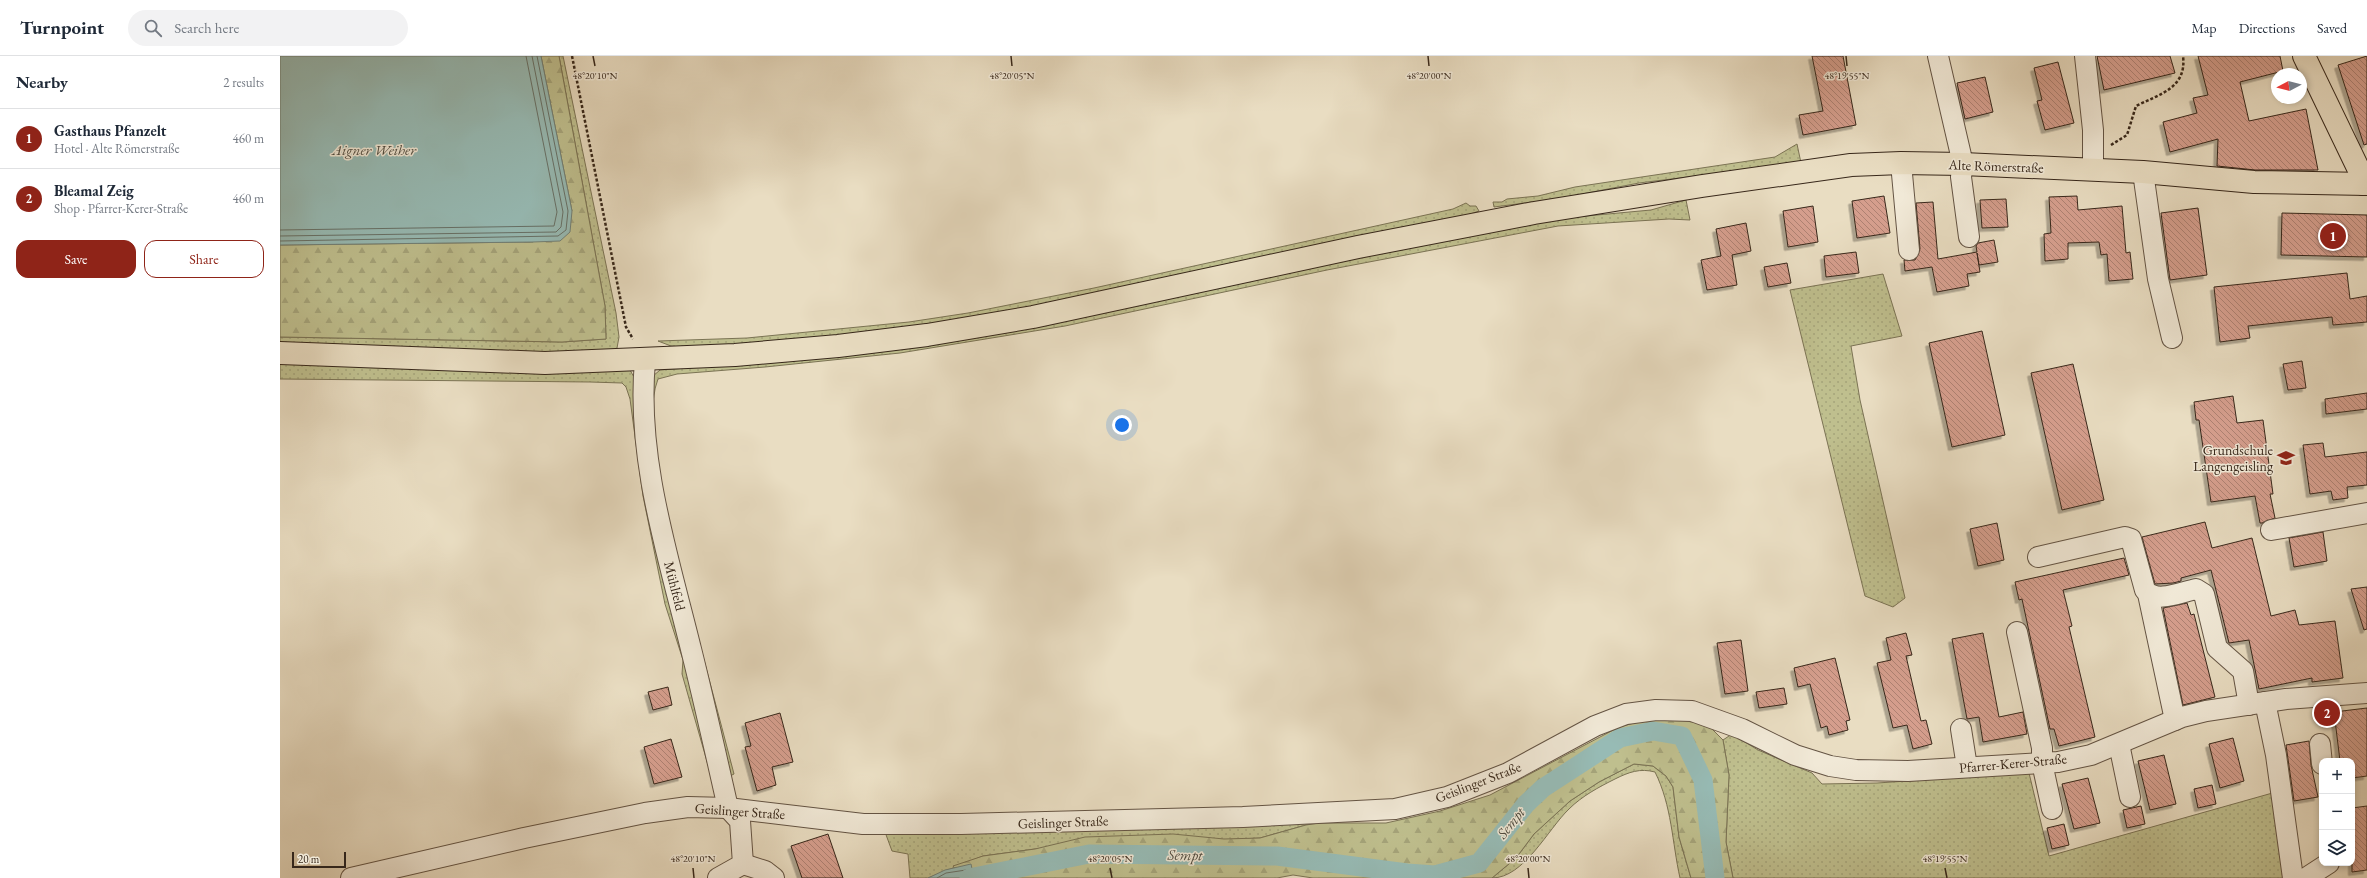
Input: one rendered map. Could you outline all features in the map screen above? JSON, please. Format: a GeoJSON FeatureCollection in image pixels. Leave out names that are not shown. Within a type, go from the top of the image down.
{"type":"FeatureCollection","features":[{"type":"Feature","properties":{"kind":"main road"},"geometry":{"type":"LineString","coordinates":[[2304,56],[2365,184]]}},
{"type":"Feature","properties":{"kind":"main road","name":"Alte Römerstraße"},"geometry":{"type":"LineString","coordinates":[[280,353],[545,363],[645,361],[838,346],[957,330],[1090,306],[1358,247],[1534,213],[1851,165],[1901,163],[2093,163],[2143,172],[2254,182],[2365,184]]}},
{"type":"Feature","properties":{"kind":"street"},"geometry":{"type":"LineString","coordinates":[[1938,56],[1963,164],[1961,177],[1969,237]]}},
{"type":"Feature","properties":{"kind":"street"},"geometry":{"type":"LineString","coordinates":[[2085,56],[2091,101],[2093,163]]}},
{"type":"Feature","properties":{"kind":"street"},"geometry":{"type":"LineString","coordinates":[[1901,163],[1909,250]]}},
{"type":"Feature","properties":{"kind":"street"},"geometry":{"type":"LineString","coordinates":[[2143,172],[2158,279],[2172,338]]}},
{"type":"Feature","properties":{"kind":"street","name":"Mühlfeld"},"geometry":{"type":"LineString","coordinates":[[645,361],[643,415],[652,483],[669,564],[728,808]]}},
{"type":"Feature","properties":{"kind":"street"},"geometry":{"type":"LineString","coordinates":[[2271,530],[2367,513]]}},
{"type":"Feature","properties":{"kind":"street"},"geometry":{"type":"LineString","coordinates":[[2038,557],[2128,537],[2131,539],[2145,590],[2148,594],[2175,720]]}},
{"type":"Feature","properties":{"kind":"street"},"geometry":{"type":"LineString","coordinates":[[2148,594],[2157,598],[2196,588],[2204,594],[2217,648],[2243,671],[2257,703],[2276,755],[2293,878]]}},
{"type":"Feature","properties":{"kind":"street"},"geometry":{"type":"LineString","coordinates":[[2017,632],[2042,748],[2042,763],[2052,809]]}},
{"type":"Feature","properties":{"kind":"street","name":"Pfarrer-Kerer-Straße"},"geometry":{"type":"LineString","coordinates":[[1758,736],[1795,755],[1830,766],[1856,770],[1908,771],[2058,762],[2091,754],[2119,744],[2175,720],[2206,711],[2257,703],[2367,693]]}},
{"type":"Feature","properties":{"kind":"street","name":"Geislinger Straße"},"geometry":{"type":"LineString","coordinates":[[351,878],[644,813],[688,807],[728,808],[863,824],[961,824],[1243,817],[1395,809],[1447,796],[1508,773],[1595,726],[1626,714],[1656,710],[1692,711],[1758,736]]}},
{"type":"Feature","properties":{"kind":"street"},"geometry":{"type":"LineString","coordinates":[[1961,729],[1966,767]]}},
{"type":"Feature","properties":{"kind":"street"},"geometry":{"type":"LineString","coordinates":[[2119,744],[2130,797]]}},
{"type":"Feature","properties":{"kind":"street"},"geometry":{"type":"LineString","coordinates":[[2320,744],[2321,758]]}},
{"type":"Feature","properties":{"kind":"street"},"geometry":{"type":"LineString","coordinates":[[728,808],[740,821],[740,870]]}},
{"type":"Feature","properties":{"kind":"street"},"geometry":{"type":"LineString","coordinates":[[2306,878],[2324,866]]}},
{"type":"Feature","properties":{"kind":"street"},"geometry":{"type":"LineString","coordinates":[[718,878],[740,870],[765,871],[774,878]]}},
{"type":"Feature","properties":{"kind":"path"},"geometry":{"type":"LineString","coordinates":[[572,56],[626,327],[645,361]]}},
{"type":"Feature","properties":{"kind":"path"},"geometry":{"type":"LineString","coordinates":[[2093,163],[2127,135],[2136,106],[2175,86],[2181,79],[2185,67],[2183,56]]}},
{"type":"Feature","properties":{"kind":"green space"},"geometry":{"type":"Polygon","coordinates":[[[541,56],[559,56],[605,306],[606,339],[562,342],[280,337],[280,245],[533,242],[572,211],[541,56]]]}},
{"type":"Feature","properties":{"kind":"green space"},"geometry":{"type":"Polygon","coordinates":[[[559,56],[563,56],[616,313],[619,337],[617,348],[611,352],[554,354],[280,344],[280,337],[562,342],[606,339],[605,306],[559,56]]]}},
{"type":"Feature","properties":{"kind":"green space"},"geometry":{"type":"Polygon","coordinates":[[[1797,144],[1801,163],[1639,183],[1556,199],[1494,207],[1493,202],[1538,196],[1575,187],[1775,157],[1797,144]]]}},
{"type":"Feature","properties":{"kind":"green space"},"geometry":{"type":"Polygon","coordinates":[[[1686,200],[1690,220],[1669,219],[1558,226],[1327,270],[1065,326],[900,353],[765,367],[677,374],[658,379],[653,407],[653,376],[660,370],[785,361],[1241,282],[1543,220],[1651,210],[1686,200]]]}},
{"type":"Feature","properties":{"kind":"green space"},"geometry":{"type":"Polygon","coordinates":[[[1466,203],[1470,206],[1476,206],[1479,211],[1462,217],[1049,305],[888,331],[700,349],[671,346],[658,341],[747,338],[909,322],[968,313],[1094,288],[1453,209],[1466,203]]]}},
{"type":"Feature","properties":{"kind":"green space"},"geometry":{"type":"Polygon","coordinates":[[[1883,274],[1902,336],[1851,346],[1860,400],[1905,598],[1893,607],[1865,596],[1790,290],[1883,274]]]}},
{"type":"Feature","properties":{"kind":"green space"},"geometry":{"type":"Polygon","coordinates":[[[280,363],[630,370],[635,379],[708,765],[682,674],[683,660],[665,604],[643,496],[630,399],[626,387],[622,383],[280,379],[280,363]]]}},
{"type":"Feature","properties":{"kind":"green space"},"geometry":{"type":"Polygon","coordinates":[[[654,430],[655,452],[666,512],[734,774],[730,776],[654,474],[654,430]]]}},
{"type":"Feature","properties":{"kind":"green space"},"geometry":{"type":"Polygon","coordinates":[[[1685,716],[1711,728],[1723,740],[1729,775],[1726,842],[1733,878],[1691,878],[1679,837],[1673,787],[1666,776],[1653,766],[1634,764],[1599,782],[1570,801],[1534,834],[1516,858],[1492,878],[1313,878],[1293,875],[1277,878],[963,878],[953,866],[983,856],[1035,849],[1085,837],[1173,834],[1224,839],[1260,838],[1306,825],[1319,823],[1386,823],[1440,811],[1490,795],[1619,727],[1649,719],[1685,716]]]}},
{"type":"Feature","properties":{"kind":"green space"},"geometry":{"type":"Polygon","coordinates":[[[1732,734],[1758,750],[1812,773],[1822,784],[1877,783],[2029,773],[2049,856],[2276,792],[2288,878],[1733,878],[1726,842],[1729,775],[1723,740],[1732,734]]]}},
{"type":"Feature","properties":{"kind":"green space"},"geometry":{"type":"Polygon","coordinates":[[[1634,764],[1653,766],[1666,776],[1673,787],[1679,837],[1691,878],[1680,878],[1671,824],[1661,785],[1655,772],[1644,770],[1625,774],[1585,796],[1569,809],[1535,851],[1515,870],[1504,876],[1492,878],[1516,858],[1534,834],[1570,801],[1599,782],[1634,764]]]}},
{"type":"Feature","properties":{"kind":"green space"},"geometry":{"type":"Polygon","coordinates":[[[1319,823],[1306,825],[1260,838],[1035,849],[983,856],[928,878],[910,878],[908,854],[892,851],[885,832],[1011,832],[1319,823]]]}},
{"type":"Feature","properties":{"kind":"water","name":"Aigner Weiher"},"geometry":{"type":"Polygon","coordinates":[[[280,56],[541,56],[572,211],[570,232],[560,241],[280,245],[280,56]]]}},
{"type":"Feature","properties":{"kind":"water"},"geometry":{"type":"Polygon","coordinates":[[[971,864],[974,878],[928,878],[945,870],[971,864]]]}},
{"type":"Feature","properties":{"kind":"building"},"geometry":{"type":"Polygon","coordinates":[[[1812,56],[1843,56],[1856,125],[1803,135],[1799,115],[1823,111],[1812,56]]]}},
{"type":"Feature","properties":{"kind":"building"},"geometry":{"type":"Polygon","coordinates":[[[2097,56],[2170,56],[2175,73],[2104,90],[2097,56]]]}},
{"type":"Feature","properties":{"kind":"building"},"geometry":{"type":"Polygon","coordinates":[[[2198,56],[2280,56],[2282,68],[2271,68],[2271,74],[2240,82],[2249,121],[2306,109],[2318,170],[2255,170],[2217,166],[2218,139],[2170,152],[2163,122],[2197,113],[2193,98],[2208,95],[2198,56]]]}},
{"type":"Feature","properties":{"kind":"building"},"geometry":{"type":"Polygon","coordinates":[[[2367,56],[2367,144],[2364,145],[2338,65],[2367,56]]]}},
{"type":"Feature","properties":{"kind":"building"},"geometry":{"type":"Polygon","coordinates":[[[2058,62],[2074,123],[2045,130],[2037,101],[2042,100],[2034,68],[2058,62]]]}},
{"type":"Feature","properties":{"kind":"building"},"geometry":{"type":"Polygon","coordinates":[[[1985,77],[1993,112],[1965,119],[1957,83],[1985,77]]]}},
{"type":"Feature","properties":{"kind":"building"},"geometry":{"type":"Polygon","coordinates":[[[1884,196],[1890,233],[1857,238],[1852,201],[1884,196]]]}},
{"type":"Feature","properties":{"kind":"building"},"geometry":{"type":"Polygon","coordinates":[[[2077,196],[2078,210],[2122,206],[2126,253],[2130,252],[2133,279],[2109,281],[2107,254],[2101,255],[2099,242],[2068,243],[2068,259],[2045,261],[2044,234],[2051,233],[2049,197],[2077,196]]]}},
{"type":"Feature","properties":{"kind":"building"},"geometry":{"type":"Polygon","coordinates":[[[2006,199],[2008,227],[1982,228],[1980,200],[2006,199]]]}},
{"type":"Feature","properties":{"kind":"building"},"geometry":{"type":"Polygon","coordinates":[[[1933,202],[1938,259],[1977,252],[1976,246],[1978,243],[1994,240],[1998,262],[1979,265],[1977,253],[1980,272],[1967,274],[1969,286],[1937,292],[1932,267],[1905,271],[1904,260],[1915,260],[1920,249],[1916,203],[1933,202]]]}},
{"type":"Feature","properties":{"kind":"building"},"geometry":{"type":"Polygon","coordinates":[[[1813,206],[1818,242],[1788,247],[1783,211],[1813,206]]]}},
{"type":"Feature","properties":{"kind":"building"},"geometry":{"type":"Polygon","coordinates":[[[2198,208],[2207,275],[2170,280],[2161,213],[2198,208]]]}},
{"type":"Feature","properties":{"kind":"building"},"geometry":{"type":"Polygon","coordinates":[[[2282,213],[2367,215],[2367,257],[2281,255],[2282,213]]]}},
{"type":"Feature","properties":{"kind":"building"},"geometry":{"type":"Polygon","coordinates":[[[1746,223],[1751,251],[1732,255],[1737,285],[1707,290],[1701,260],[1721,256],[1716,229],[1746,223]]]}},
{"type":"Feature","properties":{"kind":"building"},"geometry":{"type":"Polygon","coordinates":[[[1856,252],[1859,273],[1826,277],[1824,256],[1856,252]]]}},
{"type":"Feature","properties":{"kind":"building"},"geometry":{"type":"Polygon","coordinates":[[[1787,263],[1791,283],[1768,287],[1764,267],[1787,263]]]}},
{"type":"Feature","properties":{"kind":"building"},"geometry":{"type":"Polygon","coordinates":[[[2347,273],[2350,299],[2367,296],[2367,322],[2333,325],[2332,317],[2248,326],[2250,338],[2220,342],[2214,287],[2347,273]]]}},
{"type":"Feature","properties":{"kind":"building"},"geometry":{"type":"Polygon","coordinates":[[[1982,331],[2005,435],[1952,447],[1929,343],[1982,331]]]}},
{"type":"Feature","properties":{"kind":"building"},"geometry":{"type":"Polygon","coordinates":[[[2302,361],[2306,388],[2288,390],[2283,364],[2302,361]]]}},
{"type":"Feature","properties":{"kind":"building"},"geometry":{"type":"Polygon","coordinates":[[[2073,364],[2104,500],[2062,510],[2031,373],[2073,364]]]}},
{"type":"Feature","properties":{"kind":"building"},"geometry":{"type":"Polygon","coordinates":[[[2367,393],[2367,409],[2326,414],[2325,399],[2367,393]]]}},
{"type":"Feature","properties":{"kind":"building"},"geometry":{"type":"Polygon","coordinates":[[[2233,396],[2237,423],[2263,420],[2273,494],[2270,494],[2275,518],[2262,523],[2260,523],[2255,496],[2211,502],[2199,420],[2196,420],[2194,402],[2233,396]]]}},
{"type":"Feature","properties":{"kind":"building"},"geometry":{"type":"Polygon","coordinates":[[[2323,443],[2325,457],[2367,452],[2367,485],[2347,487],[2348,498],[2333,500],[2331,491],[2310,494],[2303,445],[2323,443]]]}},
{"type":"Feature","properties":{"kind":"building"},"geometry":{"type":"Polygon","coordinates":[[[2205,522],[2212,548],[2252,538],[2271,616],[2295,610],[2299,625],[2335,621],[2343,678],[2312,682],[2312,678],[2259,689],[2249,640],[2229,643],[2211,570],[2181,578],[2181,581],[2173,583],[2155,584],[2142,537],[2205,522]]]}},
{"type":"Feature","properties":{"kind":"building"},"geometry":{"type":"Polygon","coordinates":[[[1997,523],[2004,560],[1978,566],[1970,529],[1997,523]]]}},
{"type":"Feature","properties":{"kind":"building"},"geometry":{"type":"Polygon","coordinates":[[[2323,532],[2327,561],[2294,567],[2289,538],[2323,532]]]}},
{"type":"Feature","properties":{"kind":"building"},"geometry":{"type":"Polygon","coordinates":[[[2124,558],[2129,575],[2063,590],[2072,626],[2069,627],[2095,737],[2059,746],[2054,729],[2050,729],[2022,599],[2019,600],[2015,582],[2124,558]]]}},
{"type":"Feature","properties":{"kind":"building"},"geometry":{"type":"Polygon","coordinates":[[[2367,587],[2367,629],[2364,630],[2351,589],[2367,587]]]}},
{"type":"Feature","properties":{"kind":"building"},"geometry":{"type":"Polygon","coordinates":[[[2187,603],[2191,615],[2194,614],[2215,697],[2183,705],[2163,608],[2187,603]]]}},
{"type":"Feature","properties":{"kind":"building"},"geometry":{"type":"Polygon","coordinates":[[[1906,633],[1912,655],[1906,656],[1921,721],[1926,720],[1932,744],[1913,749],[1907,725],[1893,728],[1877,663],[1891,660],[1886,638],[1906,633]]]}},
{"type":"Feature","properties":{"kind":"building"},"geometry":{"type":"Polygon","coordinates":[[[1983,633],[1999,717],[2023,712],[2027,734],[1983,742],[1979,717],[1967,719],[1952,639],[1983,633]]]}},
{"type":"Feature","properties":{"kind":"building"},"geometry":{"type":"Polygon","coordinates":[[[1741,640],[1748,691],[1725,694],[1717,643],[1741,640]]]}},
{"type":"Feature","properties":{"kind":"building"},"geometry":{"type":"Polygon","coordinates":[[[1835,658],[1850,720],[1846,721],[1848,730],[1829,735],[1827,726],[1821,728],[1810,684],[1798,687],[1794,668],[1835,658]]]}},
{"type":"Feature","properties":{"kind":"building"},"geometry":{"type":"Polygon","coordinates":[[[668,687],[672,705],[653,710],[648,692],[668,687]]]}},
{"type":"Feature","properties":{"kind":"building"},"geometry":{"type":"Polygon","coordinates":[[[1784,688],[1787,704],[1759,708],[1756,692],[1784,688]]]}},
{"type":"Feature","properties":{"kind":"building"},"geometry":{"type":"Polygon","coordinates":[[[2367,708],[2367,776],[2355,778],[2355,758],[2340,758],[2334,712],[2367,708]]]}},
{"type":"Feature","properties":{"kind":"building"},"geometry":{"type":"Polygon","coordinates":[[[780,713],[793,762],[772,767],[776,785],[757,791],[745,747],[751,746],[745,723],[780,713]]]}},
{"type":"Feature","properties":{"kind":"building"},"geometry":{"type":"Polygon","coordinates":[[[2233,738],[2244,781],[2220,788],[2209,744],[2233,738]]]}},
{"type":"Feature","properties":{"kind":"building"},"geometry":{"type":"Polygon","coordinates":[[[671,739],[682,777],[654,784],[644,747],[671,739]]]}},
{"type":"Feature","properties":{"kind":"building"},"geometry":{"type":"Polygon","coordinates":[[[2309,741],[2311,765],[2318,797],[2294,801],[2286,745],[2309,741]]]}},
{"type":"Feature","properties":{"kind":"building"},"geometry":{"type":"Polygon","coordinates":[[[2164,755],[2176,804],[2150,810],[2138,761],[2164,755]]]}},
{"type":"Feature","properties":{"kind":"building"},"geometry":{"type":"Polygon","coordinates":[[[2088,778],[2100,823],[2074,829],[2062,784],[2088,778]]]}},
{"type":"Feature","properties":{"kind":"building"},"geometry":{"type":"Polygon","coordinates":[[[2212,785],[2216,804],[2198,808],[2194,789],[2212,785]]]}},
{"type":"Feature","properties":{"kind":"building"},"geometry":{"type":"Polygon","coordinates":[[[2141,806],[2145,824],[2127,828],[2123,810],[2141,806]]]}},
{"type":"Feature","properties":{"kind":"building"},"geometry":{"type":"Polygon","coordinates":[[[2367,806],[2367,870],[2352,872],[2352,866],[2355,866],[2355,808],[2367,806]]]}},
{"type":"Feature","properties":{"kind":"building"},"geometry":{"type":"Polygon","coordinates":[[[2064,824],[2069,845],[2052,849],[2047,828],[2064,824]]]}},
{"type":"Feature","properties":{"kind":"building"},"geometry":{"type":"Polygon","coordinates":[[[828,834],[843,878],[802,878],[791,846],[828,834]]]}},
{"type":"Feature","properties":{"kind":"waterway","name":"Sempt"},"geometry":{"type":"LineString","coordinates":[[969,878],[1089,854],[1277,856],[1407,873],[1435,875],[1479,863],[1526,804],[1543,788],[1620,738],[1653,731],[1682,736],[1703,780],[1715,878]]}},
{"type":"Feature","properties":{"kind":"place","name":"Gasthaus Pfanzelt"},"geometry":{"type":"Point","coordinates":[2333,236]}},
{"type":"Feature","properties":{"kind":"place","name":"Grundschule Langengeisling"},"geometry":{"type":"Point","coordinates":[2286,458]}},
{"type":"Feature","properties":{"kind":"place","name":"Bleamal Zeig"},"geometry":{"type":"Point","coordinates":[2327,713]}}]}
